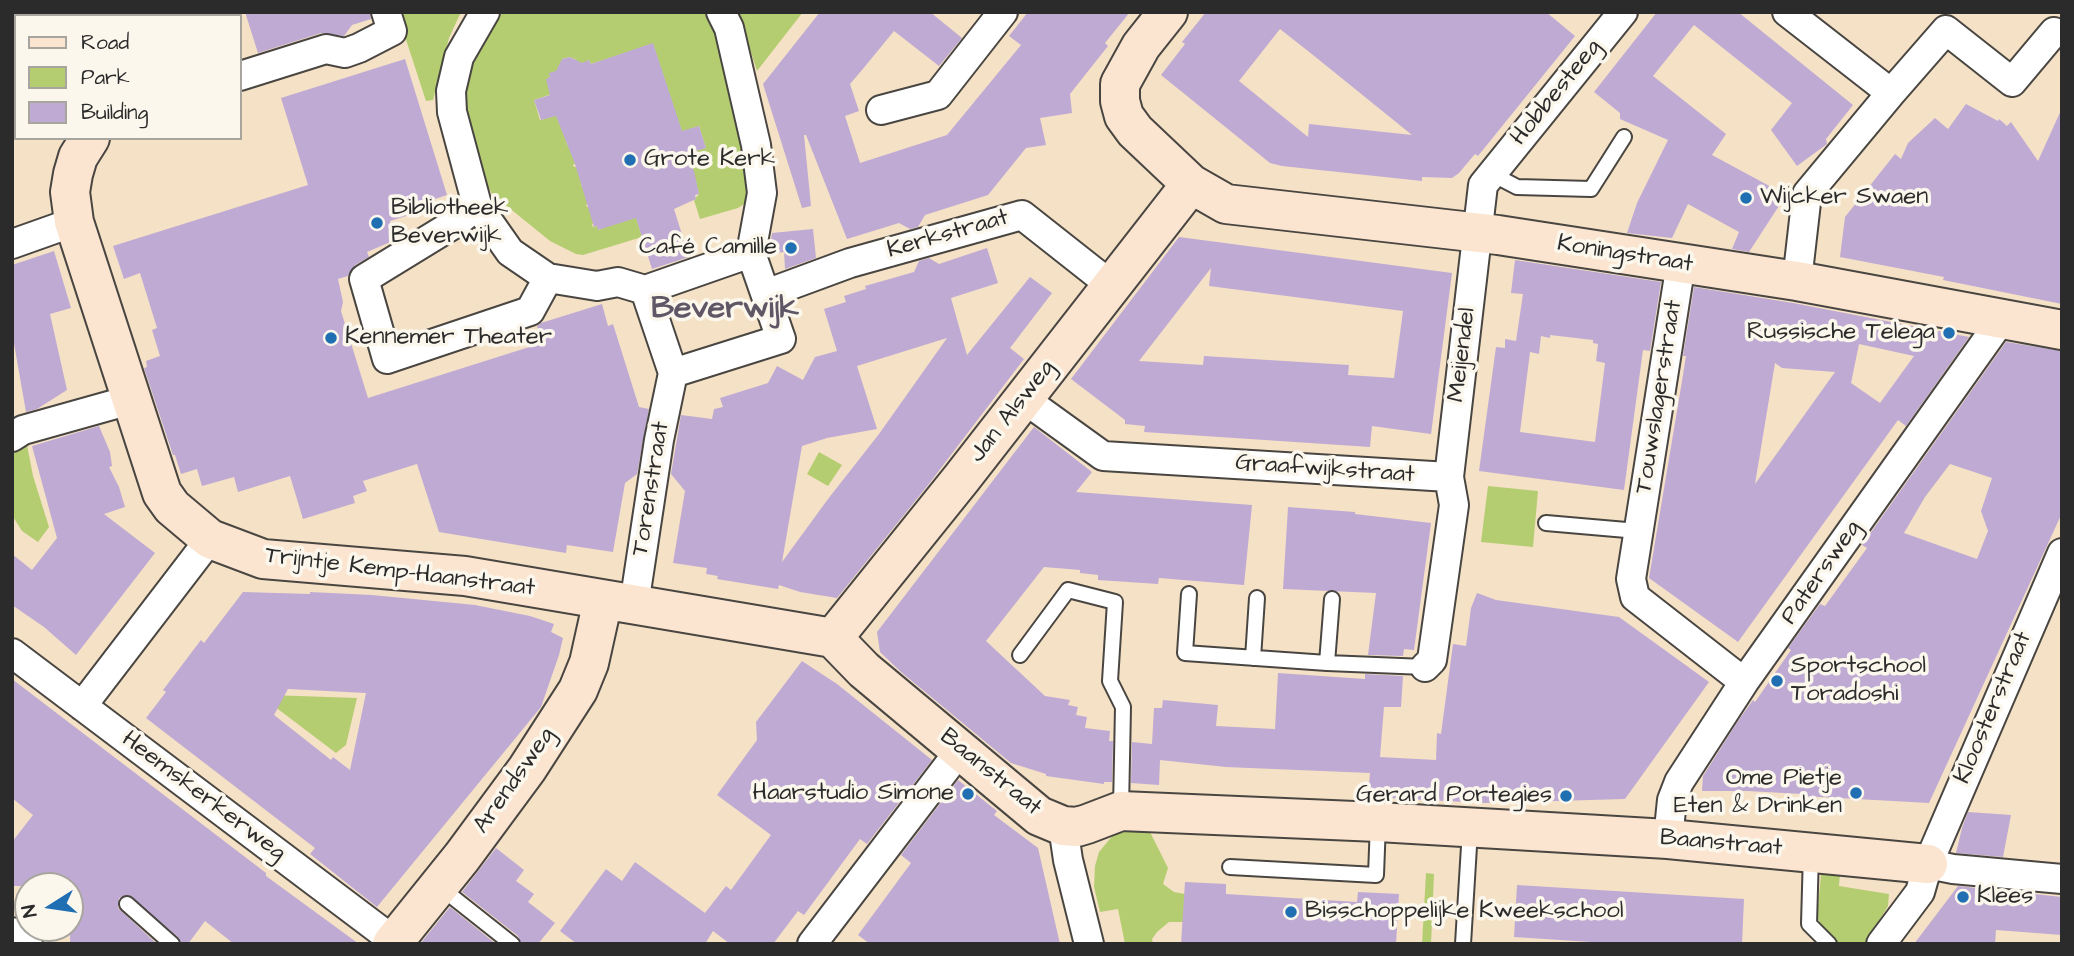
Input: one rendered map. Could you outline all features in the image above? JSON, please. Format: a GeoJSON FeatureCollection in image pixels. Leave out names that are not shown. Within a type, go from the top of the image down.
{"type":"FeatureCollection","features":[{"type":"Feature","properties":{"kind":"street"},"geometry":{"type":"LineString","coordinates":[[242,75],[326,49],[345,52],[392,31],[386,12]]}},
{"type":"Feature","properties":{"kind":"street"},"geometry":{"type":"LineString","coordinates":[[485,12],[459,57],[451,91],[452,112],[477,205],[510,252],[548,278],[597,286],[618,282],[645,290],[751,253]]}},
{"type":"Feature","properties":{"kind":"street"},"geometry":{"type":"LineString","coordinates":[[645,290],[673,373],[781,339],[751,253],[762,193],[757,145],[729,28],[721,12]]}},
{"type":"Feature","properties":{"kind":"street"},"geometry":{"type":"LineString","coordinates":[[881,110],[938,95],[1003,12]]}},
{"type":"Feature","properties":{"kind":"street","name":"Hobbesteeg"},"geometry":{"type":"LineString","coordinates":[[1478,232],[1483,185],[1623,12]]}},
{"type":"Feature","properties":{"kind":"street"},"geometry":{"type":"LineString","coordinates":[[1787,12],[1891,93]]}},
{"type":"Feature","properties":{"kind":"street","name":"Koningstraat"},"geometry":{"type":"LineString","coordinates":[[1162,14],[1120,84],[1120,101],[1124,116],[1135,131],[1191,184],[1226,204],[1478,232],[1797,281],[2062,330]]}},
{"type":"Feature","properties":{"kind":"street"},"geometry":{"type":"LineString","coordinates":[[1797,281],[1807,194],[1946,30],[2012,82],[2054,32]]}},
{"type":"Feature","properties":{"kind":"street","name":"Trijntje Kemp-Haanstraat"},"geometry":{"type":"LineString","coordinates":[[89,140],[78,157],[73,174],[71,192],[74,222],[130,400],[162,493],[172,507],[210,539],[263,559],[465,576],[618,602]]}},
{"type":"Feature","properties":{"kind":"street","name":"Jan Alsweg"},"geometry":{"type":"LineString","coordinates":[[833,638],[1191,184]]}},
{"type":"Feature","properties":{"kind":"street"},"geometry":{"type":"LineString","coordinates":[[477,205],[457,222],[365,279],[387,359],[530,311],[548,278]]}},
{"type":"Feature","properties":{"kind":"street","name":"Kerkstraat"},"geometry":{"type":"LineString","coordinates":[[766,294],[850,263],[1022,215],[1112,286]]}},
{"type":"Feature","properties":{"kind":"street"},"geometry":{"type":"LineString","coordinates":[[12,244],[74,222]]}},
{"type":"Feature","properties":{"kind":"street","name":"Meijendel"},"geometry":{"type":"LineString","coordinates":[[1449,477],[1478,232]]}},
{"type":"Feature","properties":{"kind":"street","name":"Touwslagerstraat"},"geometry":{"type":"LineString","coordinates":[[1681,264],[1632,579],[1635,597],[1744,682]]}},
{"type":"Feature","properties":{"kind":"street","name":"Patersweg"},"geometry":{"type":"LineString","coordinates":[[1668,839],[1672,800],[1679,782],[1744,682],[2002,319]]}},
{"type":"Feature","properties":{"kind":"street","name":"Torenstraat"},"geometry":{"type":"LineString","coordinates":[[618,602],[673,373]]}},
{"type":"Feature","properties":{"kind":"street","name":"Graafwijkstraat"},"geometry":{"type":"LineString","coordinates":[[1024,399],[1103,456],[1449,477],[1454,505],[1432,660],[1425,667]]}},
{"type":"Feature","properties":{"kind":"street"},"geometry":{"type":"LineString","coordinates":[[12,437],[23,430],[130,400]]}},
{"type":"Feature","properties":{"kind":"street"},"geometry":{"type":"LineString","coordinates":[[82,706],[210,539]]}},
{"type":"Feature","properties":{"kind":"street","name":"Kloosterstraat"},"geometry":{"type":"LineString","coordinates":[[1881,944],[1920,892],[1928,864],[2062,553]]}},
{"type":"Feature","properties":{"kind":"street"},"geometry":{"type":"LineString","coordinates":[[618,602],[833,638]]}},
{"type":"Feature","properties":{"kind":"street","name":"Arendsweg"},"geometry":{"type":"LineString","coordinates":[[393,942],[527,769],[578,690],[618,602]]}},
{"type":"Feature","properties":{"kind":"street","name":"Baanstraat"},"geometry":{"type":"LineString","coordinates":[[833,638],[864,670],[1039,816],[1063,826],[1076,827],[1121,811],[1378,822],[1668,839],[1811,851],[1953,869],[2062,878]]}},
{"type":"Feature","properties":{"kind":"street","name":"Heemskerkerweg"},"geometry":{"type":"LineString","coordinates":[[12,653],[393,942]]}},
{"type":"Feature","properties":{"kind":"street"},"geometry":{"type":"LineString","coordinates":[[812,944],[961,749]]}},
{"type":"Feature","properties":{"kind":"street"},"geometry":{"type":"LineString","coordinates":[[1063,826],[1068,860],[1089,944]]}},
{"type":"Feature","properties":{"kind":"street"},"geometry":{"type":"LineString","coordinates":[[12,932],[28,944]]}},
{"type":"Feature","properties":{"kind":"lane","name":"Hobbesteeg"},"geometry":{"type":"LineString","coordinates":[[1492,174],[1517,187],[1591,189],[1624,136]]}},
{"type":"Feature","properties":{"kind":"lane"},"geometry":{"type":"LineString","coordinates":[[1546,523],[1638,531]]}},
{"type":"Feature","properties":{"kind":"lane"},"geometry":{"type":"LineString","coordinates":[[1020,655],[1068,590],[1115,602],[1110,681],[1123,707],[1121,811]]}},
{"type":"Feature","properties":{"kind":"lane"},"geometry":{"type":"LineString","coordinates":[[1189,594],[1185,653],[1425,667]]}},
{"type":"Feature","properties":{"kind":"lane"},"geometry":{"type":"LineString","coordinates":[[1253,658],[1257,598]]}},
{"type":"Feature","properties":{"kind":"lane"},"geometry":{"type":"LineString","coordinates":[[1328,663],[1332,599]]}},
{"type":"Feature","properties":{"kind":"lane"},"geometry":{"type":"LineString","coordinates":[[1230,867],[1376,875],[1378,822]]}},
{"type":"Feature","properties":{"kind":"lane"},"geometry":{"type":"LineString","coordinates":[[1463,944],[1471,828]]}},
{"type":"Feature","properties":{"kind":"lane"},"geometry":{"type":"LineString","coordinates":[[1811,851],[1809,924],[1829,944]]}},
{"type":"Feature","properties":{"kind":"lane"},"geometry":{"type":"LineString","coordinates":[[438,886],[512,944]]}},
{"type":"Feature","properties":{"kind":"lane"},"geometry":{"type":"LineString","coordinates":[[127,904],[173,944]]}},
{"type":"Feature","properties":{"kind":"green space"},"geometry":{"type":"Polygon","coordinates":[[[397,12],[461,12],[449,38],[433,100],[426,101],[397,12]]]}},
{"type":"Feature","properties":{"kind":"green space"},"geometry":{"type":"Polygon","coordinates":[[[501,12],[707,12],[714,25],[738,117],[748,191],[747,202],[738,208],[700,219],[694,200],[699,194],[686,152],[706,148],[699,126],[681,134],[653,44],[591,64],[589,60],[578,68],[575,59],[570,57],[562,59],[555,93],[534,100],[540,120],[562,114],[567,145],[572,146],[577,163],[573,165],[578,166],[584,183],[580,185],[584,186],[590,203],[586,205],[591,206],[596,223],[592,224],[593,227],[597,226],[599,230],[635,214],[642,237],[583,255],[550,241],[492,194],[481,173],[465,115],[466,74],[485,32],[501,12]]]}},
{"type":"Feature","properties":{"kind":"green space"},"geometry":{"type":"Polygon","coordinates":[[[738,12],[803,12],[757,71],[738,12]]]}},
{"type":"Feature","properties":{"kind":"green space"},"geometry":{"type":"Polygon","coordinates":[[[27,445],[33,476],[49,527],[38,542],[22,531],[12,515],[12,452],[27,445]]]}},
{"type":"Feature","properties":{"kind":"green space"},"geometry":{"type":"Polygon","coordinates":[[[819,452],[842,465],[828,486],[807,474],[819,452]]]}},
{"type":"Feature","properties":{"kind":"green space"},"geometry":{"type":"Polygon","coordinates":[[[1488,486],[1538,491],[1533,547],[1481,542],[1488,486]]]}},
{"type":"Feature","properties":{"kind":"green space"},"geometry":{"type":"Polygon","coordinates":[[[270,695],[357,698],[346,745],[336,753],[266,700],[270,695]]]}},
{"type":"Feature","properties":{"kind":"green space"},"geometry":{"type":"Polygon","coordinates":[[[1141,829],[1150,832],[1168,868],[1163,884],[1174,892],[1185,894],[1183,922],[1169,922],[1157,932],[1152,939],[1153,944],[1125,944],[1118,909],[1100,912],[1094,887],[1095,866],[1099,852],[1114,834],[1141,829]]]}},
{"type":"Feature","properties":{"kind":"green space"},"geometry":{"type":"Polygon","coordinates":[[[1840,872],[1839,886],[1889,894],[1888,906],[1865,944],[1839,944],[1826,934],[1817,917],[1821,875],[1840,872]]]}},
{"type":"Feature","properties":{"kind":"green space"},"geometry":{"type":"Polygon","coordinates":[[[1426,873],[1434,874],[1431,944],[1422,944],[1426,873]]]}},
{"type":"Feature","properties":{"kind":"building"},"geometry":{"type":"Polygon","coordinates":[[[245,12],[370,12],[371,19],[352,25],[344,36],[321,33],[258,53],[245,12]]]}},
{"type":"Feature","properties":{"kind":"building"},"geometry":{"type":"Polygon","coordinates":[[[820,12],[930,12],[962,38],[939,66],[894,31],[850,84],[859,111],[845,116],[860,163],[947,135],[1021,45],[1009,36],[1028,12],[1130,12],[1105,43],[1108,46],[1070,94],[1072,113],[1040,118],[1046,145],[1026,148],[988,195],[925,215],[918,227],[910,229],[899,223],[847,239],[806,135],[811,206],[802,208],[763,84],[820,12]]]}},
{"type":"Feature","properties":{"kind":"building"},"geometry":{"type":"Polygon","coordinates":[[[1206,12],[1546,12],[1575,36],[1478,156],[1475,154],[1452,178],[1422,177],[1422,181],[1270,163],[1161,75],[1185,44],[1182,42],[1206,12]],[[1280,29],[1239,81],[1308,137],[1309,124],[1412,135],[1280,29]]]}},
{"type":"Feature","properties":{"kind":"building"},"geometry":{"type":"Polygon","coordinates":[[[1657,12],[1738,12],[1853,105],[1826,139],[1827,144],[1797,166],[1771,130],[1792,103],[1694,25],[1653,76],[1726,134],[1712,155],[1786,195],[1749,252],[1732,249],[1739,232],[1688,204],[1672,238],[1627,233],[1637,203],[1668,140],[1620,119],[1620,113],[1594,92],[1657,12]]]}},
{"type":"Feature","properties":{"kind":"building","name":"Grote Kerk"},"geometry":{"type":"Polygon","coordinates":[[[653,43],[682,131],[699,126],[706,148],[687,154],[699,194],[695,195],[696,199],[674,209],[689,257],[652,269],[636,218],[598,230],[597,226],[594,227],[575,164],[556,116],[541,120],[534,100],[550,95],[546,79],[550,77],[549,73],[556,71],[562,59],[570,57],[582,63],[589,60],[591,64],[653,43]]]}},
{"type":"Feature","properties":{"kind":"building"},"geometry":{"type":"Polygon","coordinates":[[[405,59],[447,195],[417,205],[419,212],[390,221],[395,240],[367,252],[369,257],[355,265],[348,276],[338,279],[343,302],[341,311],[368,398],[542,343],[537,326],[541,323],[602,304],[608,326],[613,324],[639,407],[649,409],[637,474],[625,483],[613,552],[567,545],[566,553],[439,532],[417,464],[363,481],[367,491],[353,496],[355,503],[303,519],[290,476],[238,492],[234,477],[202,486],[197,469],[181,474],[144,368],[147,367],[146,361],[160,356],[152,330],[157,328],[140,273],[124,279],[113,246],[308,185],[281,98],[405,59]]]}},
{"type":"Feature","properties":{"kind":"building"},"geometry":{"type":"Polygon","coordinates":[[[1966,104],[1998,121],[1999,119],[2007,126],[2011,122],[2038,161],[2062,108],[2062,304],[1840,257],[1845,217],[1895,154],[1901,159],[1908,143],[1935,118],[1948,129],[1966,104]]]}},
{"type":"Feature","properties":{"kind":"building","name":"Café Camille"},"geometry":{"type":"Polygon","coordinates":[[[813,229],[816,258],[785,269],[784,252],[769,254],[772,233],[813,229]]]}},
{"type":"Feature","properties":{"kind":"building"},"geometry":{"type":"Polygon","coordinates":[[[1179,237],[1452,273],[1431,434],[1372,426],[1370,447],[1144,432],[1145,426],[1125,424],[1125,420],[1071,379],[1179,237]],[[1211,268],[1139,361],[1203,365],[1204,356],[1349,365],[1348,375],[1394,378],[1403,311],[1209,286],[1211,268]]]}},
{"type":"Feature","properties":{"kind":"building"},"geometry":{"type":"Polygon","coordinates":[[[987,248],[998,283],[951,298],[967,355],[1030,277],[1052,293],[1010,348],[1024,359],[837,598],[800,592],[779,585],[778,589],[717,579],[718,576],[706,574],[707,568],[673,563],[685,491],[671,474],[681,415],[712,419],[714,409],[723,407],[720,398],[768,383],[777,366],[803,380],[815,357],[837,351],[824,309],[846,302],[844,296],[866,289],[865,286],[914,272],[919,261],[929,258],[939,264],[987,248]],[[947,338],[857,366],[877,429],[827,438],[802,446],[782,562],[828,499],[879,434],[947,338]]]}},
{"type":"Feature","properties":{"kind":"building"},"geometry":{"type":"Polygon","coordinates":[[[54,251],[71,308],[50,314],[67,390],[37,409],[26,412],[12,332],[12,265],[54,251]]]}},
{"type":"Feature","properties":{"kind":"building"},"geometry":{"type":"Polygon","coordinates":[[[1515,260],[1661,282],[1650,351],[1643,350],[1624,490],[1479,471],[1496,347],[1505,348],[1505,339],[1516,341],[1523,294],[1511,293],[1515,260]],[[1541,336],[1539,354],[1530,352],[1520,432],[1595,442],[1605,363],[1596,361],[1598,344],[1593,343],[1593,340],[1541,336]]]}},
{"type":"Feature","properties":{"kind":"building"},"geometry":{"type":"Polygon","coordinates":[[[1694,287],[1969,337],[1906,426],[1898,420],[1738,642],[1649,578],[1686,356],[1683,356],[1694,287]],[[1859,344],[1851,383],[1880,403],[1914,356],[1859,344]],[[1775,363],[1755,484],[1835,372],[1782,368],[1775,363]]]}},
{"type":"Feature","properties":{"kind":"building"},"geometry":{"type":"Polygon","coordinates":[[[2006,342],[2062,351],[2062,513],[1929,803],[1747,791],[1702,791],[1703,776],[1738,721],[1753,700],[1755,702],[1791,650],[1788,648],[1820,604],[1825,606],[1867,548],[1862,545],[2006,342]],[[1950,464],[1925,497],[1904,533],[1977,559],[1988,531],[1981,511],[1992,478],[1950,464]]]}},
{"type":"Feature","properties":{"kind":"building"},"geometry":{"type":"Polygon","coordinates":[[[99,426],[110,452],[112,466],[109,467],[125,507],[104,514],[155,553],[76,655],[44,627],[12,605],[12,554],[32,570],[57,538],[32,446],[99,426]]]}},
{"type":"Feature","properties":{"kind":"building"},"geometry":{"type":"Polygon","coordinates":[[[1034,427],[1092,472],[1076,492],[1252,505],[1244,585],[1159,578],[1158,584],[1098,580],[1098,575],[1080,573],[1080,570],[1044,567],[986,641],[1045,696],[1070,700],[1068,705],[1078,707],[1076,715],[1087,717],[1085,728],[1110,731],[1109,741],[1113,741],[1112,782],[1104,784],[1046,776],[1011,763],[880,652],[877,632],[1034,427]]]}},
{"type":"Feature","properties":{"kind":"building"},"geometry":{"type":"Polygon","coordinates":[[[1288,507],[1355,512],[1431,523],[1414,650],[1404,649],[1403,656],[1368,655],[1376,593],[1283,589],[1288,507]]]}},
{"type":"Feature","properties":{"kind":"building"},"geometry":{"type":"Polygon","coordinates":[[[243,592],[372,595],[475,605],[530,616],[554,624],[551,632],[563,638],[541,707],[377,907],[310,854],[315,848],[146,718],[166,692],[163,690],[201,640],[204,643],[243,592]],[[288,689],[274,715],[331,760],[333,757],[350,770],[366,693],[288,689]]]}},
{"type":"Feature","properties":{"kind":"building"},"geometry":{"type":"Polygon","coordinates":[[[1477,593],[1496,600],[1619,617],[1709,682],[1625,799],[1484,803],[1368,797],[1370,773],[1226,767],[1160,760],[1159,785],[1131,783],[1132,742],[1152,744],[1154,708],[1162,708],[1163,700],[1218,705],[1216,726],[1275,729],[1278,673],[1365,679],[1365,674],[1403,676],[1401,707],[1384,707],[1380,757],[1436,760],[1437,733],[1441,734],[1453,644],[1466,646],[1471,608],[1477,593]]]}},
{"type":"Feature","properties":{"kind":"building"},"geometry":{"type":"Polygon","coordinates":[[[802,661],[837,684],[932,760],[867,844],[860,839],[804,915],[798,911],[773,944],[730,944],[713,931],[705,944],[577,944],[560,931],[606,869],[622,881],[635,862],[705,913],[726,886],[731,890],[771,835],[717,795],[757,740],[756,722],[802,661]]]}},
{"type":"Feature","properties":{"kind":"building"},"geometry":{"type":"Polygon","coordinates":[[[12,679],[266,873],[266,876],[359,944],[234,944],[205,921],[188,944],[181,944],[178,937],[128,895],[119,898],[118,908],[157,944],[70,944],[84,942],[84,872],[14,872],[12,886],[12,842],[33,815],[12,798],[12,679]]]}},
{"type":"Feature","properties":{"kind":"building"},"geometry":{"type":"Polygon","coordinates":[[[958,780],[997,811],[994,815],[1038,848],[1060,944],[870,944],[858,935],[911,863],[901,855],[958,780]]]}},
{"type":"Feature","properties":{"kind":"building"},"geometry":{"type":"Polygon","coordinates":[[[1968,812],[2011,815],[2003,857],[1956,853],[1968,812]]]}},
{"type":"Feature","properties":{"kind":"building"},"geometry":{"type":"Polygon","coordinates":[[[496,848],[524,870],[516,881],[534,894],[528,902],[555,923],[538,944],[521,944],[518,936],[462,892],[496,848]]]}},
{"type":"Feature","properties":{"kind":"building","name":"Bisschoppelijke Kweekschool"},"geometry":{"type":"Polygon","coordinates":[[[1185,882],[1226,884],[1226,894],[1357,902],[1358,892],[1399,894],[1396,944],[1181,944],[1185,882]]]}},
{"type":"Feature","properties":{"kind":"building"},"geometry":{"type":"Polygon","coordinates":[[[1517,885],[1744,899],[1742,944],[1622,944],[1514,937],[1517,885]]]}},
{"type":"Feature","properties":{"kind":"building"},"geometry":{"type":"Polygon","coordinates":[[[1958,886],[2062,897],[2062,935],[1996,930],[1995,944],[1914,944],[1958,886]]]}},
{"type":"Feature","properties":{"kind":"building"},"geometry":{"type":"Polygon","coordinates":[[[450,907],[496,944],[420,944],[450,907]]]}},
{"type":"Feature","properties":{"kind":"place","name":"Grote Kerk"},"geometry":{"type":"Point","coordinates":[630,160]}},
{"type":"Feature","properties":{"kind":"place","name":"Wijcker Swaen"},"geometry":{"type":"Point","coordinates":[1746,198]}},
{"type":"Feature","properties":{"kind":"place","name":"Bibliotheek Beverwijk"},"geometry":{"type":"Point","coordinates":[377,223]}},
{"type":"Feature","properties":{"kind":"place","name":"Café Camille"},"geometry":{"type":"Point","coordinates":[791,248]}},
{"type":"Feature","properties":{"kind":"place","name":"Russische Telega"},"geometry":{"type":"Point","coordinates":[1949,333]}},
{"type":"Feature","properties":{"kind":"place","name":"Kennemer Theater"},"geometry":{"type":"Point","coordinates":[331,338]}},
{"type":"Feature","properties":{"kind":"place","name":"Sportschool Toradoshi"},"geometry":{"type":"Point","coordinates":[1777,681]}},
{"type":"Feature","properties":{"kind":"place","name":"Ome Pietje Eten & Drinken"},"geometry":{"type":"Point","coordinates":[1856,793]}},
{"type":"Feature","properties":{"kind":"place","name":"Haarstudio Simone"},"geometry":{"type":"Point","coordinates":[968,794]}},
{"type":"Feature","properties":{"kind":"place","name":"Gerard Portegies"},"geometry":{"type":"Point","coordinates":[1566,796]}},
{"type":"Feature","properties":{"kind":"place","name":"Klees"},"geometry":{"type":"Point","coordinates":[1963,897]}},
{"type":"Feature","properties":{"kind":"place","name":"Bisschoppelijke Kweekschool"},"geometry":{"type":"Point","coordinates":[1291,912]}},
{"type":"Feature","properties":{"kind":"district","name":"Beverwijk"},"geometry":{"type":"Point","coordinates":[725,310]}}]}
